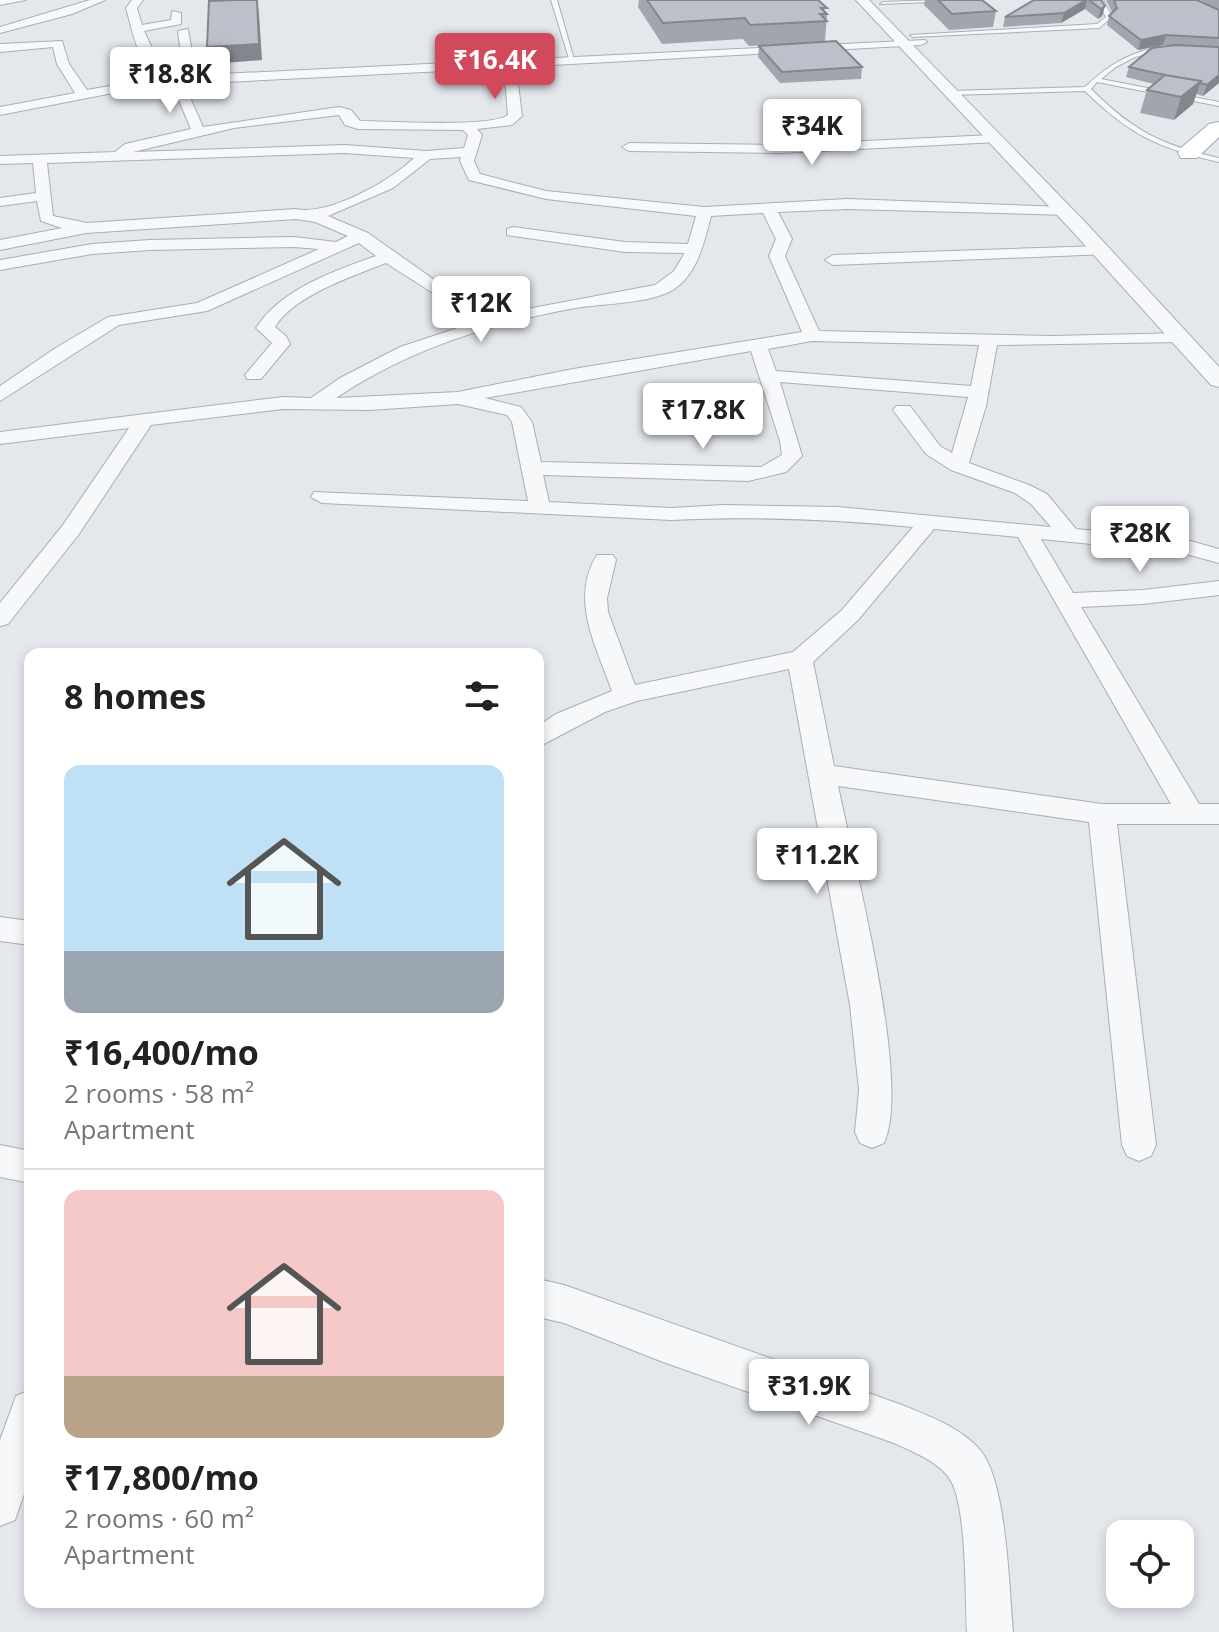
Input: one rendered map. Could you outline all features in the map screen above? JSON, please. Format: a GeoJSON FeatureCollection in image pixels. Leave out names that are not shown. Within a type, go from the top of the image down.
{"type":"FeatureCollection","features":[{"type":"Feature","properties":{"kind":"main road"},"geometry":{"type":"LineString","coordinates":[[1189,153],[1218,114]]}},
{"type":"Feature","properties":{"kind":"street"},"geometry":{"type":"LineString","coordinates":[[5,29],[100,0]]}},
{"type":"Feature","properties":{"kind":"street"},"geometry":{"type":"LineString","coordinates":[[138,0],[131,8],[155,70],[176,79],[216,84],[913,40]]}},
{"type":"Feature","properties":{"kind":"street"},"geometry":{"type":"LineString","coordinates":[[862,0],[913,40]]}},
{"type":"Feature","properties":{"kind":"street"},"geometry":{"type":"LineString","coordinates":[[62,1],[77,9]]}},
{"type":"Feature","properties":{"kind":"street"},"geometry":{"type":"LineString","coordinates":[[881,2],[958,92],[993,139],[1219,380]]}},
{"type":"Feature","properties":{"kind":"street"},"geometry":{"type":"LineString","coordinates":[[2,3],[25,3]]}},
{"type":"Feature","properties":{"kind":"street"},"geometry":{"type":"LineString","coordinates":[[139,29],[177,22],[176,13]]}},
{"type":"Feature","properties":{"kind":"street"},"geometry":{"type":"LineString","coordinates":[[5,29],[51,29]]}},
{"type":"Feature","properties":{"kind":"street"},"geometry":{"type":"LineString","coordinates":[[155,70],[188,65],[184,31]]}},
{"type":"Feature","properties":{"kind":"street"},"geometry":{"type":"LineString","coordinates":[[0,48],[58,43],[63,64],[82,93]]}},
{"type":"Feature","properties":{"kind":"street"},"geometry":{"type":"LineString","coordinates":[[119,156],[130,147],[200,132],[231,118],[330,111],[346,113],[350,122],[358,125],[467,126],[507,122],[515,116],[510,65]]}},
{"type":"Feature","properties":{"kind":"street"},"geometry":{"type":"LineString","coordinates":[[0,111],[82,93],[176,79]]}},
{"type":"Feature","properties":{"kind":"street"},"geometry":{"type":"LineString","coordinates":[[176,79],[200,132]]}},
{"type":"Feature","properties":{"kind":"street"},"geometry":{"type":"LineString","coordinates":[[958,92],[1130,255]]}},
{"type":"Feature","properties":{"kind":"street"},"geometry":{"type":"LineString","coordinates":[[231,118],[239,134],[241,155]]}},
{"type":"Feature","properties":{"kind":"street"},"geometry":{"type":"LineString","coordinates":[[467,126],[475,135],[467,161],[474,177],[490,184],[546,195],[704,212],[847,204],[1064,212]]}},
{"type":"Feature","properties":{"kind":"street"},"geometry":{"type":"LineString","coordinates":[[629,147],[780,149],[993,139]]}},
{"type":"Feature","properties":{"kind":"street"},"geometry":{"type":"LineString","coordinates":[[0,160],[241,155],[345,149],[426,155],[470,152]]}},
{"type":"Feature","properties":{"kind":"street"},"geometry":{"type":"LineString","coordinates":[[315,216],[384,187],[403,176],[426,155]]}},
{"type":"Feature","properties":{"kind":"street"},"geometry":{"type":"LineString","coordinates":[[40,159],[46,218],[86,228]]}},
{"type":"Feature","properties":{"kind":"street"},"geometry":{"type":"LineString","coordinates":[[0,202],[44,196]]}},
{"type":"Feature","properties":{"kind":"street"},"geometry":{"type":"LineString","coordinates":[[768,208],[784,239],[777,256],[812,336]]}},
{"type":"Feature","properties":{"kind":"street"},"geometry":{"type":"LineString","coordinates":[[317,402],[353,376],[389,357],[474,324],[661,289],[683,273],[695,249],[704,212]]}},
{"type":"Feature","properties":{"kind":"street"},"geometry":{"type":"LineString","coordinates":[[0,245],[86,228],[247,216],[315,216],[339,223],[362,236],[431,286],[503,318]]}},
{"type":"Feature","properties":{"kind":"street"},"geometry":{"type":"LineString","coordinates":[[513,232],[625,247],[695,249]]}},
{"type":"Feature","properties":{"kind":"street"},"geometry":{"type":"LineString","coordinates":[[0,395],[71,345],[114,321],[201,307],[362,236]]}},
{"type":"Feature","properties":{"kind":"street"},"geometry":{"type":"LineString","coordinates":[[0,265],[80,251],[150,245],[294,242],[335,247]]}},
{"type":"Feature","properties":{"kind":"street"},"geometry":{"type":"LineString","coordinates":[[833,260],[1101,251]]}},
{"type":"Feature","properties":{"kind":"street"},"geometry":{"type":"LineString","coordinates":[[254,375],[281,344],[265,328],[272,317],[313,289],[344,273],[388,257]]}},
{"type":"Feature","properties":{"kind":"street"},"geometry":{"type":"LineString","coordinates":[[0,272],[78,266]]}},
{"type":"Feature","properties":{"kind":"street"},"geometry":{"type":"LineString","coordinates":[[0,438],[283,403],[370,404],[458,398],[757,343],[812,336],[1051,341],[1180,337]]}},
{"type":"Feature","properties":{"kind":"street"},"geometry":{"type":"LineString","coordinates":[[958,466],[979,392],[989,339]]}},
{"type":"Feature","properties":{"kind":"street"},"geometry":{"type":"LineString","coordinates":[[533,468],[748,475],[768,473],[786,464],[792,456],[790,441],[757,343]]}},
{"type":"Feature","properties":{"kind":"street"},"geometry":{"type":"LineString","coordinates":[[768,376],[979,392]]}},
{"type":"Feature","properties":{"kind":"street"},"geometry":{"type":"LineString","coordinates":[[458,398],[514,411],[522,422],[540,508]]}},
{"type":"Feature","properties":{"kind":"street"},"geometry":{"type":"LineString","coordinates":[[903,410],[933,450],[958,466],[1022,489],[1039,499],[1069,535]]}},
{"type":"Feature","properties":{"kind":"street"},"geometry":{"type":"LineString","coordinates":[[0,619],[71,529],[144,421]]}},
{"type":"Feature","properties":{"kind":"street"},"geometry":{"type":"LineString","coordinates":[[322,497],[671,514],[787,511],[1183,546],[1219,556]]}},
{"type":"Feature","properties":{"kind":"street"},"geometry":{"type":"LineString","coordinates":[[544,729],[596,704],[800,659],[813,652],[928,522]]}},
{"type":"Feature","properties":{"kind":"street"},"geometry":{"type":"LineString","coordinates":[[1026,532],[1191,814]]}},
{"type":"Feature","properties":{"kind":"street"},"geometry":{"type":"LineString","coordinates":[[605,560],[595,598],[596,612],[626,696]]}},
{"type":"Feature","properties":{"kind":"street"},"geometry":{"type":"LineString","coordinates":[[1065,600],[1143,597],[1219,588]]}},
{"type":"Feature","properties":{"kind":"street"},"geometry":{"type":"LineString","coordinates":[[800,659],[866,1005],[876,1090],[872,1132]]}},
{"type":"Feature","properties":{"kind":"street"},"geometry":{"type":"LineString","coordinates":[[821,774],[1102,814],[1219,814]]}},
{"type":"Feature","properties":{"kind":"street"},"geometry":{"type":"LineString","coordinates":[[1102,814],[1139,1145]]}},
{"type":"Feature","properties":{"kind":"street"},"geometry":{"type":"LineString","coordinates":[[0,929],[24,932]]}},
{"type":"Feature","properties":{"kind":"street"},"geometry":{"type":"LineString","coordinates":[[0,1161],[24,1166]]}},
{"type":"Feature","properties":{"kind":"street"},"geometry":{"type":"LineString","coordinates":[[544,1299],[902,1425],[941,1444],[967,1467],[980,1506],[990,1632]]}},
{"type":"Feature","properties":{"kind":"street"},"geometry":{"type":"LineString","coordinates":[[0,1505],[24,1429]]}},
{"type":"Feature","properties":{"kind":"lane"},"geometry":{"type":"LineString","coordinates":[[554,0],[573,62]]}},
{"type":"Feature","properties":{"kind":"lane"},"geometry":{"type":"LineString","coordinates":[[881,2],[977,0]]}},
{"type":"Feature","properties":{"kind":"lane"},"geometry":{"type":"LineString","coordinates":[[913,40],[1099,26],[1109,17],[1100,0]]}},
{"type":"Feature","properties":{"kind":"lane"},"geometry":{"type":"LineString","coordinates":[[1087,89],[1121,60],[1138,52],[1173,49]]}},
{"type":"Feature","properties":{"kind":"lane"},"geometry":{"type":"LineString","coordinates":[[1096,80],[1218,114]]}},
{"type":"Feature","properties":{"kind":"lane"},"geometry":{"type":"LineString","coordinates":[[958,92],[1087,89],[1145,139],[1219,160]]}},
{"type":"Feature","properties":{"kind":"building"},"geometry":{"type":"Polygon","coordinates":[[[257,0],[259,44],[207,47],[209,1],[257,0]]]}},
{"type":"Feature","properties":{"kind":"building"},"geometry":{"type":"Polygon","coordinates":[[[647,0],[818,0],[827,8],[821,8],[827,14],[820,14],[827,21],[750,25],[745,18],[663,23],[647,0]]]}},
{"type":"Feature","properties":{"kind":"building"},"geometry":{"type":"Polygon","coordinates":[[[938,0],[982,0],[996,11],[952,14],[938,0]]]}},
{"type":"Feature","properties":{"kind":"building"},"geometry":{"type":"Polygon","coordinates":[[[1034,0],[1086,0],[1064,13],[1005,17],[1034,0]]]}},
{"type":"Feature","properties":{"kind":"building"},"geometry":{"type":"Polygon","coordinates":[[[1089,0],[1101,0],[1105,6],[1101,9],[1089,0]]]}},
{"type":"Feature","properties":{"kind":"building"},"geometry":{"type":"Polygon","coordinates":[[[1114,0],[1197,0],[1219,10],[1219,38],[1166,35],[1141,40],[1109,16],[1117,8],[1114,0]]]}},
{"type":"Feature","properties":{"kind":"building"},"geometry":{"type":"Polygon","coordinates":[[[836,41],[862,67],[782,72],[759,46],[836,41]]]}},
{"type":"Feature","properties":{"kind":"building"},"geometry":{"type":"Polygon","coordinates":[[[1175,45],[1219,47],[1219,75],[1207,85],[1201,81],[1129,67],[1152,48],[1175,45]]]}},
{"type":"Feature","properties":{"kind":"building"},"geometry":{"type":"Polygon","coordinates":[[[1165,75],[1201,81],[1181,97],[1147,90],[1165,75]]]}}]}
